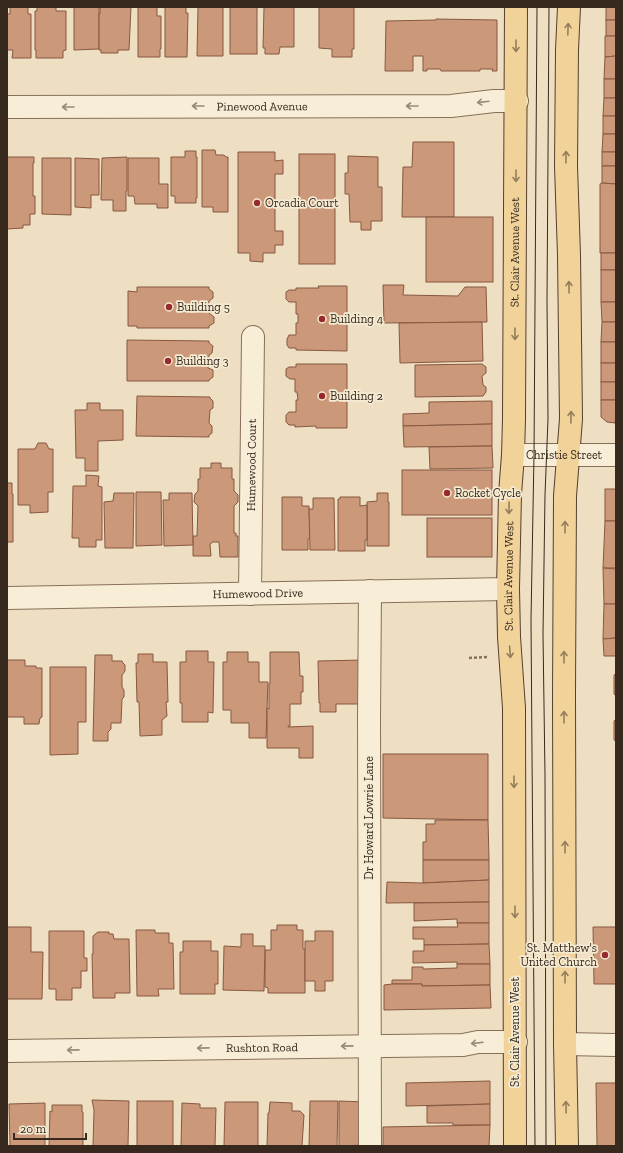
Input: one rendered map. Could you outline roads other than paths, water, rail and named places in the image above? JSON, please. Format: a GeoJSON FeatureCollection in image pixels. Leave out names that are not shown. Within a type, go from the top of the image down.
{"type":"FeatureCollection","features":[{"type":"Feature","properties":{"kind":"main road","name":"St. Clair Avenue West"},"geometry":{"type":"LineString","coordinates":[[515,1146],[516,1042],[514,708],[509,637],[508,589],[510,494],[513,455],[516,7]]}},
{"type":"Feature","properties":{"kind":"main road"},"geometry":{"type":"LineString","coordinates":[[567,1146],[565,1044],[564,688],[565,496],[569,456],[571,404],[566,166],[569,7]]}},
{"type":"Feature","properties":{"kind":"street","name":"Pinewood Avenue"},"geometry":{"type":"LineString","coordinates":[[7,107],[451,106],[494,101],[516,101]]}},
{"type":"Feature","properties":{"kind":"street","name":"Humewood Court"},"geometry":{"type":"LineString","coordinates":[[250,594],[253,336]]}},
{"type":"Feature","properties":{"kind":"street","name":"Christie Street"},"geometry":{"type":"LineString","coordinates":[[513,455],[616,456]]}},
{"type":"Feature","properties":{"kind":"street","name":"Humewood Drive"},"geometry":{"type":"LineString","coordinates":[[7,598],[508,589]]}},
{"type":"Feature","properties":{"kind":"street","name":"Dr Howard Lowrie Lane"},"geometry":{"type":"LineString","coordinates":[[370,591],[370,1146]]}},
{"type":"Feature","properties":{"kind":"street","name":"Rushton Road"},"geometry":{"type":"LineString","coordinates":[[7,1051],[463,1045],[478,1042],[516,1042]]}},
{"type":"Feature","properties":{"kind":"street"},"geometry":{"type":"LineString","coordinates":[[565,1044],[616,1045]]}},
{"type":"Feature","properties":{"kind":"tram line"},"geometry":{"type":"LineString","coordinates":[[535,1146],[531,620],[534,455],[537,7]]}},
{"type":"Feature","properties":{"kind":"tram line"},"geometry":{"type":"LineString","coordinates":[[546,1146],[543,634],[545,495],[548,419],[547,301],[549,7]]}},
{"type":"Feature","properties":{"kind":"place","name":"Orcadia Court"},"geometry":{"type":"Point","coordinates":[257,203]}},
{"type":"Feature","properties":{"kind":"place","name":"Building 5"},"geometry":{"type":"Point","coordinates":[169,307]}},
{"type":"Feature","properties":{"kind":"place","name":"Building 4"},"geometry":{"type":"Point","coordinates":[322,319]}},
{"type":"Feature","properties":{"kind":"place","name":"Building 3"},"geometry":{"type":"Point","coordinates":[168,361]}},
{"type":"Feature","properties":{"kind":"place","name":"Building 2"},"geometry":{"type":"Point","coordinates":[322,396]}},
{"type":"Feature","properties":{"kind":"place","name":"Rocket Cycle"},"geometry":{"type":"Point","coordinates":[447,493]}},
{"type":"Feature","properties":{"kind":"place","name":"St. Matthew's United Church"},"geometry":{"type":"Point","coordinates":[605,955]}}]}
